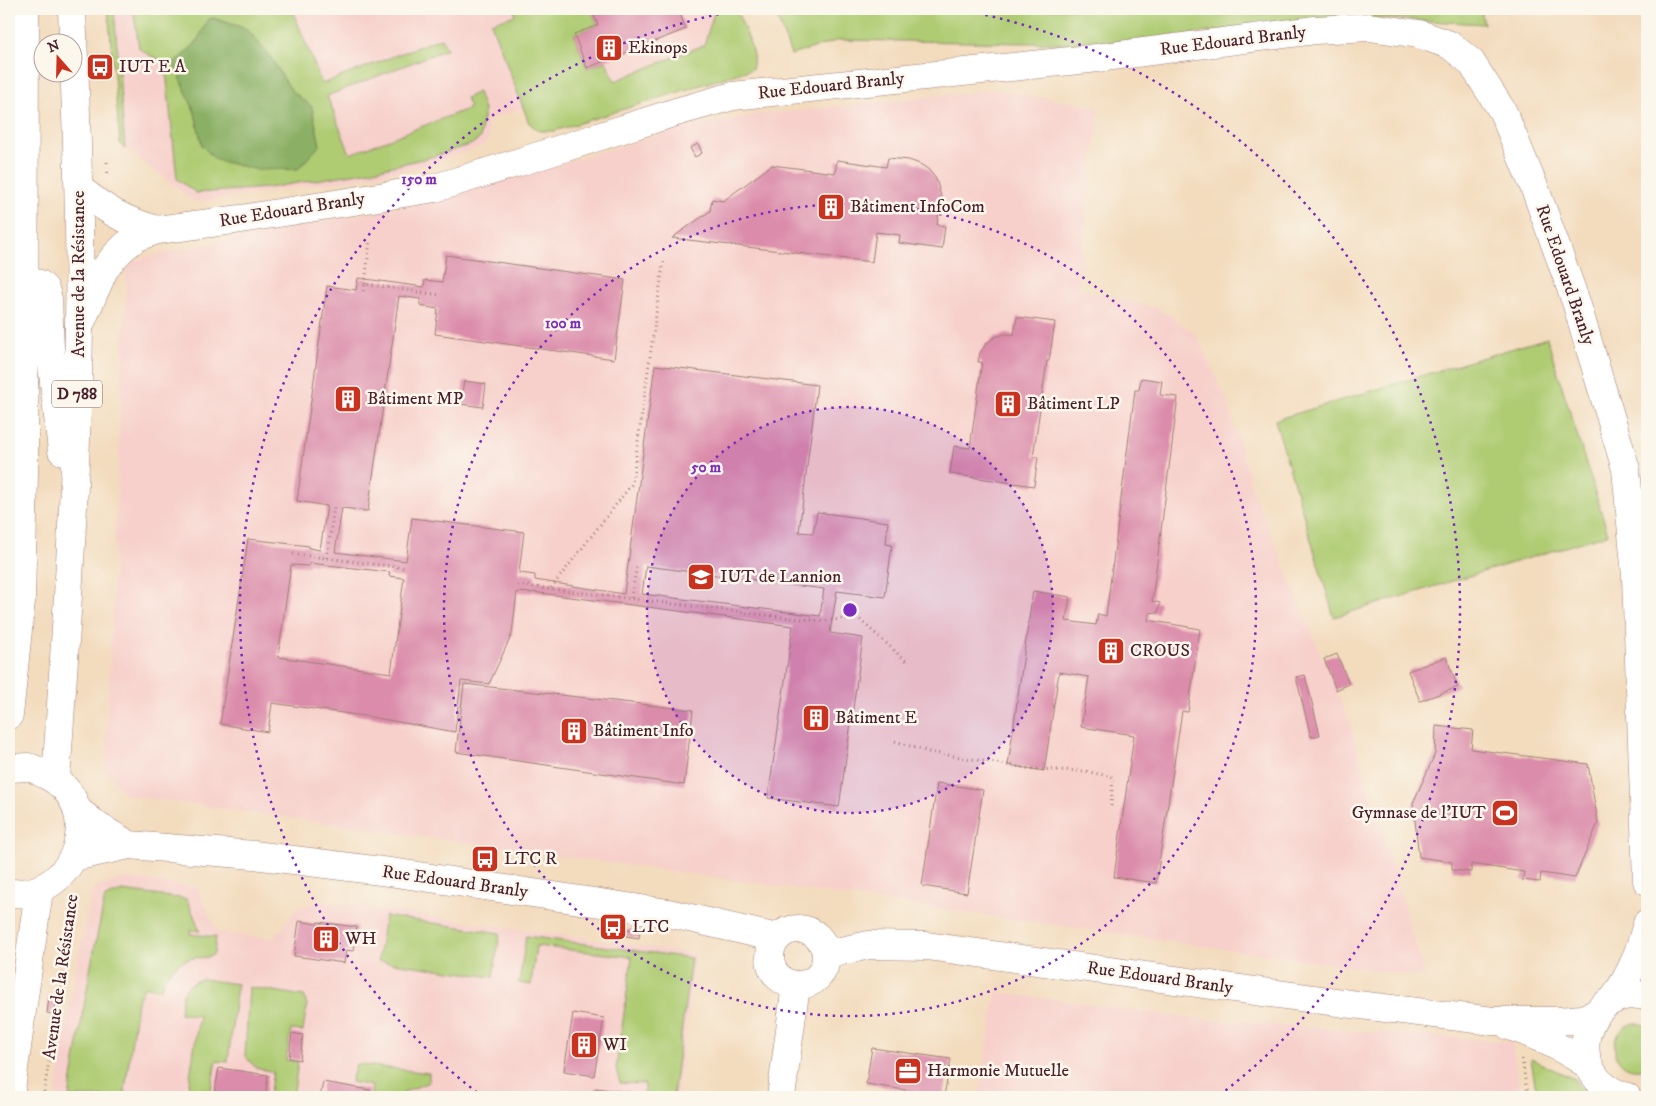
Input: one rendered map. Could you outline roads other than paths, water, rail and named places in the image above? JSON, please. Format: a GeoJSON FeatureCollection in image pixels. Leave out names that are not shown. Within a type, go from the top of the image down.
{"type":"FeatureCollection","features":[{"type":"Feature","properties":{"kind":"street"},"geometry":{"type":"LineString","coordinates":[[9,715],[21,601],[24,474],[16,283],[25,9]]}},
{"type":"Feature","properties":{"kind":"street","name":"Avenue de la Résistance"},"geometry":{"type":"LineString","coordinates":[[56,780],[72,539],[79,327],[80,189],[72,9]]}},
{"type":"Feature","properties":{"kind":"street","name":"Rue Edouard Branly"},"geometry":{"type":"LineString","coordinates":[[79,327],[104,270],[114,257],[137,237],[157,230],[241,219],[435,188],[676,112],[733,96],[1088,59],[1315,30],[1370,27],[1419,34],[1450,46],[1471,62],[1503,112],[1533,185],[1576,302],[1626,469],[1636,576],[1647,881]]}},
{"type":"Feature","properties":{"kind":"street","name":"Rue Edouard Branly"},"geometry":{"type":"LineString","coordinates":[[80,189],[114,214],[136,224],[157,230]]}},
{"type":"Feature","properties":{"kind":"street","name":"Avenue de la Résistance"},"geometry":{"type":"LineString","coordinates":[[16,283],[40,284],[45,289],[48,299],[50,348],[72,539]]}},
{"type":"Feature","properties":{"kind":"street"},"geometry":{"type":"LineString","coordinates":[[9,768],[30,767],[56,780],[69,793],[77,810],[80,834],[74,857],[60,877],[39,890],[19,894],[9,893]]}},
{"type":"Feature","properties":{"kind":"street","name":"Rue Edouard Branly"},"geometry":{"type":"LineString","coordinates":[[77,810],[99,828],[129,845]]}},
{"type":"Feature","properties":{"kind":"street","name":"Rue Edouard Branly"},"geometry":{"type":"LineString","coordinates":[[74,857],[129,845],[254,855],[397,873],[668,913],[777,938]]}},
{"type":"Feature","properties":{"kind":"street","name":"Avenue de la Résistance"},"geometry":{"type":"LineString","coordinates":[[10,1097],[39,890]]}},
{"type":"Feature","properties":{"kind":"street"},"geometry":{"type":"LineString","coordinates":[[1613,1094],[1592,1073],[1588,1065],[1585,1047],[1588,1030],[1604,1007],[1628,979],[1636,960],[1647,922]]}},
{"type":"Feature","properties":{"kind":"street"},"geometry":{"type":"LineString","coordinates":[[796,928],[807,930],[817,936],[824,944],[827,954],[824,970],[819,977],[812,982],[796,985],[780,979],[774,972],[770,954],[777,938],[786,931],[796,928]]}},
{"type":"Feature","properties":{"kind":"street","name":"Rue Edouard Branly"},"geometry":{"type":"LineString","coordinates":[[827,954],[869,945],[927,946],[1351,1004],[1493,1021],[1582,1019],[1626,996],[1647,996]]}},
{"type":"Feature","properties":{"kind":"street"},"geometry":{"type":"LineString","coordinates":[[782,1097],[796,985]]}},
{"type":"Feature","properties":{"kind":"street","name":"Rue Edouard Branly"},"geometry":{"type":"LineString","coordinates":[[1493,1021],[1530,1033],[1571,1053],[1588,1065]]}},
{"type":"Feature","properties":{"kind":"place","name":"Ekinops"},"geometry":{"type":"Point","coordinates":[609,48]}},
{"type":"Feature","properties":{"kind":"place","name":"IUT E A"},"geometry":{"type":"Point","coordinates":[100,67]}},
{"type":"Feature","properties":{"kind":"place","name":"Bâtiment InfoCom"},"geometry":{"type":"Point","coordinates":[831,207]}},
{"type":"Feature","properties":{"kind":"place","name":"Bâtiment MP"},"geometry":{"type":"Point","coordinates":[348,399]}},
{"type":"Feature","properties":{"kind":"place","name":"Bâtiment LP"},"geometry":{"type":"Point","coordinates":[1008,404]}},
{"type":"Feature","properties":{"kind":"place","name":"IUT de Lannion"},"geometry":{"type":"Point","coordinates":[701,577]}},
{"type":"Feature","properties":{"kind":"place","name":"CROUS"},"geometry":{"type":"Point","coordinates":[1111,651]}},
{"type":"Feature","properties":{"kind":"place","name":"Bâtiment E"},"geometry":{"type":"Point","coordinates":[816,718]}},
{"type":"Feature","properties":{"kind":"place","name":"Bâtiment Info"},"geometry":{"type":"Point","coordinates":[574,731]}},
{"type":"Feature","properties":{"kind":"place","name":"Gymnase de l'IUT"},"geometry":{"type":"Point","coordinates":[1505,813]}},
{"type":"Feature","properties":{"kind":"place","name":"LTC R"},"geometry":{"type":"Point","coordinates":[485,859]}},
{"type":"Feature","properties":{"kind":"place","name":"LTC"},"geometry":{"type":"Point","coordinates":[613,927]}},
{"type":"Feature","properties":{"kind":"place","name":"WH"},"geometry":{"type":"Point","coordinates":[326,939]}},
{"type":"Feature","properties":{"kind":"place","name":"WI"},"geometry":{"type":"Point","coordinates":[584,1045]}},
{"type":"Feature","properties":{"kind":"place","name":"Harmonie Mutuelle"},"geometry":{"type":"Point","coordinates":[908,1071]}}]}
